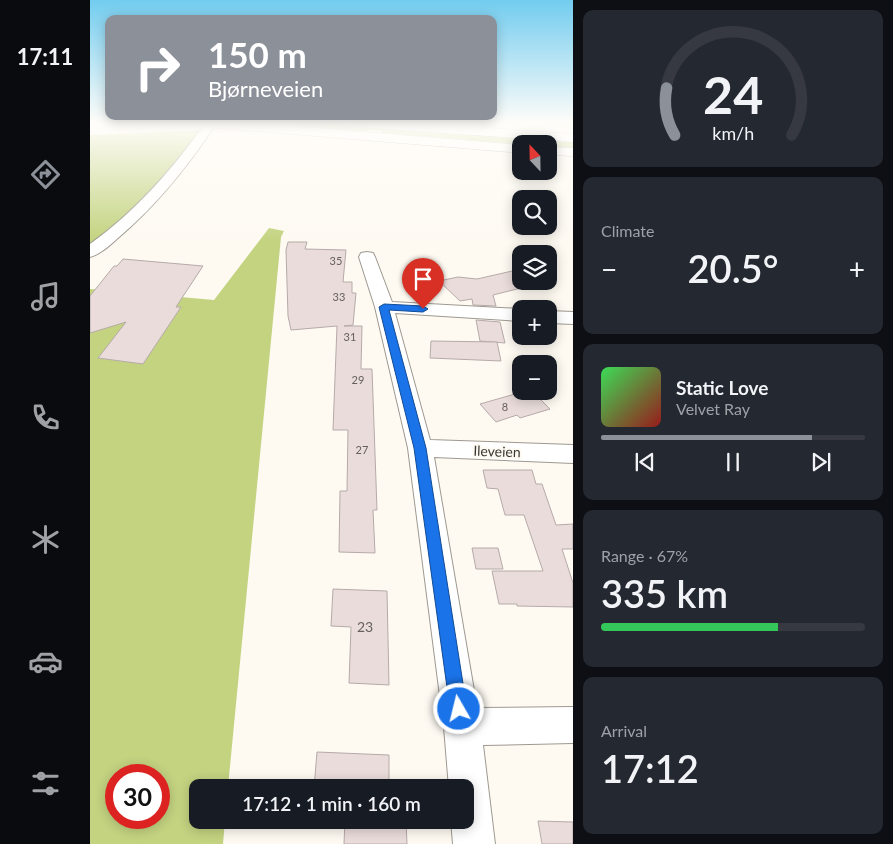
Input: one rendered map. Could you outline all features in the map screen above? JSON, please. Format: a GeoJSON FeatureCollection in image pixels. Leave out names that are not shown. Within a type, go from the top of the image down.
{"type":"FeatureCollection","features":[{"type":"Feature","properties":{"kind":"street"},"geometry":{"type":"LineString","coordinates":[[90,252],[145,207],[185,161]]}},
{"type":"Feature","properties":{"kind":"street"},"geometry":{"type":"LineString","coordinates":[[367,257],[384,307],[420,448],[462,727],[474,844]]}},
{"type":"Feature","properties":{"kind":"street"},"geometry":{"type":"LineString","coordinates":[[384,307],[512,314]]}},
{"type":"Feature","properties":{"kind":"street"},"geometry":{"type":"LineString","coordinates":[[557,317],[573,318]]}},
{"type":"Feature","properties":{"kind":"street","name":"Ileveien"},"geometry":{"type":"LineString","coordinates":[[420,448],[573,454]]}},
{"type":"Feature","properties":{"kind":"street"},"geometry":{"type":"LineString","coordinates":[[462,727],[573,725]]}},
{"type":"Feature","properties":{"kind":"green space"},"geometry":{"type":"Polygon","coordinates":[[[90,161],[185,161],[90,252],[90,161]]]}},
{"type":"Feature","properties":{"kind":"green space"},"geometry":{"type":"Polygon","coordinates":[[[269,228],[284,231],[281,237],[229,779],[189,779],[189,829],[224,829],[223,844],[90,844],[90,289],[214,300],[269,228]]]}},
{"type":"Feature","properties":{"kind":"building"},"geometry":{"type":"Polygon","coordinates":[[[288,242],[307,242],[305,249],[346,250],[343,282],[352,282],[352,293],[356,293],[353,325],[344,326],[362,326],[361,369],[372,369],[377,510],[373,510],[375,553],[339,552],[340,491],[347,491],[348,430],[333,430],[337,326],[291,330],[288,316],[286,250],[288,242]]]}},
{"type":"Feature","properties":{"kind":"building"},"geometry":{"type":"Polygon","coordinates":[[[123,259],[203,266],[176,307],[181,307],[143,364],[98,358],[126,322],[90,333],[90,296],[114,266],[117,266],[123,259]]]}},
{"type":"Feature","properties":{"kind":"building"},"geometry":{"type":"Polygon","coordinates":[[[512,271],[513,290],[493,295],[496,306],[473,305],[472,299],[460,301],[439,281],[458,277],[477,279],[512,271]]]}},
{"type":"Feature","properties":{"kind":"building"},"geometry":{"type":"Polygon","coordinates":[[[476,320],[500,322],[505,343],[480,341],[476,320]]]}},
{"type":"Feature","properties":{"kind":"building"},"geometry":{"type":"Polygon","coordinates":[[[431,341],[497,342],[501,361],[430,358],[431,341]]]}},
{"type":"Feature","properties":{"kind":"building"},"geometry":{"type":"Polygon","coordinates":[[[512,395],[512,400],[541,400],[550,409],[520,418],[517,415],[496,422],[480,404],[512,395]]]}},
{"type":"Feature","properties":{"kind":"building"},"geometry":{"type":"Polygon","coordinates":[[[483,470],[532,470],[536,484],[542,484],[556,525],[573,524],[573,549],[562,549],[573,583],[573,607],[499,604],[492,571],[543,571],[524,515],[505,515],[498,489],[487,488],[483,470]]]}},
{"type":"Feature","properties":{"kind":"building"},"geometry":{"type":"Polygon","coordinates":[[[472,548],[498,548],[503,569],[476,569],[472,548]]]}},
{"type":"Feature","properties":{"kind":"building"},"geometry":{"type":"Polygon","coordinates":[[[333,589],[387,591],[389,685],[349,683],[351,627],[331,626],[333,589]]]}},
{"type":"Feature","properties":{"kind":"building"},"geometry":{"type":"Polygon","coordinates":[[[317,752],[389,755],[389,779],[315,779],[317,752]]]}},
{"type":"Feature","properties":{"kind":"building"},"geometry":{"type":"Polygon","coordinates":[[[538,821],[573,822],[573,844],[542,844],[538,821]]]}},
{"type":"Feature","properties":{"kind":"building"},"geometry":{"type":"Polygon","coordinates":[[[345,829],[406,829],[407,844],[344,844],[345,829]]]}},
{"type":"Feature","properties":{"kind":"route"},"geometry":{"type":"LineString","coordinates":[[423,309],[384,307],[420,448],[459,709]]}}]}
